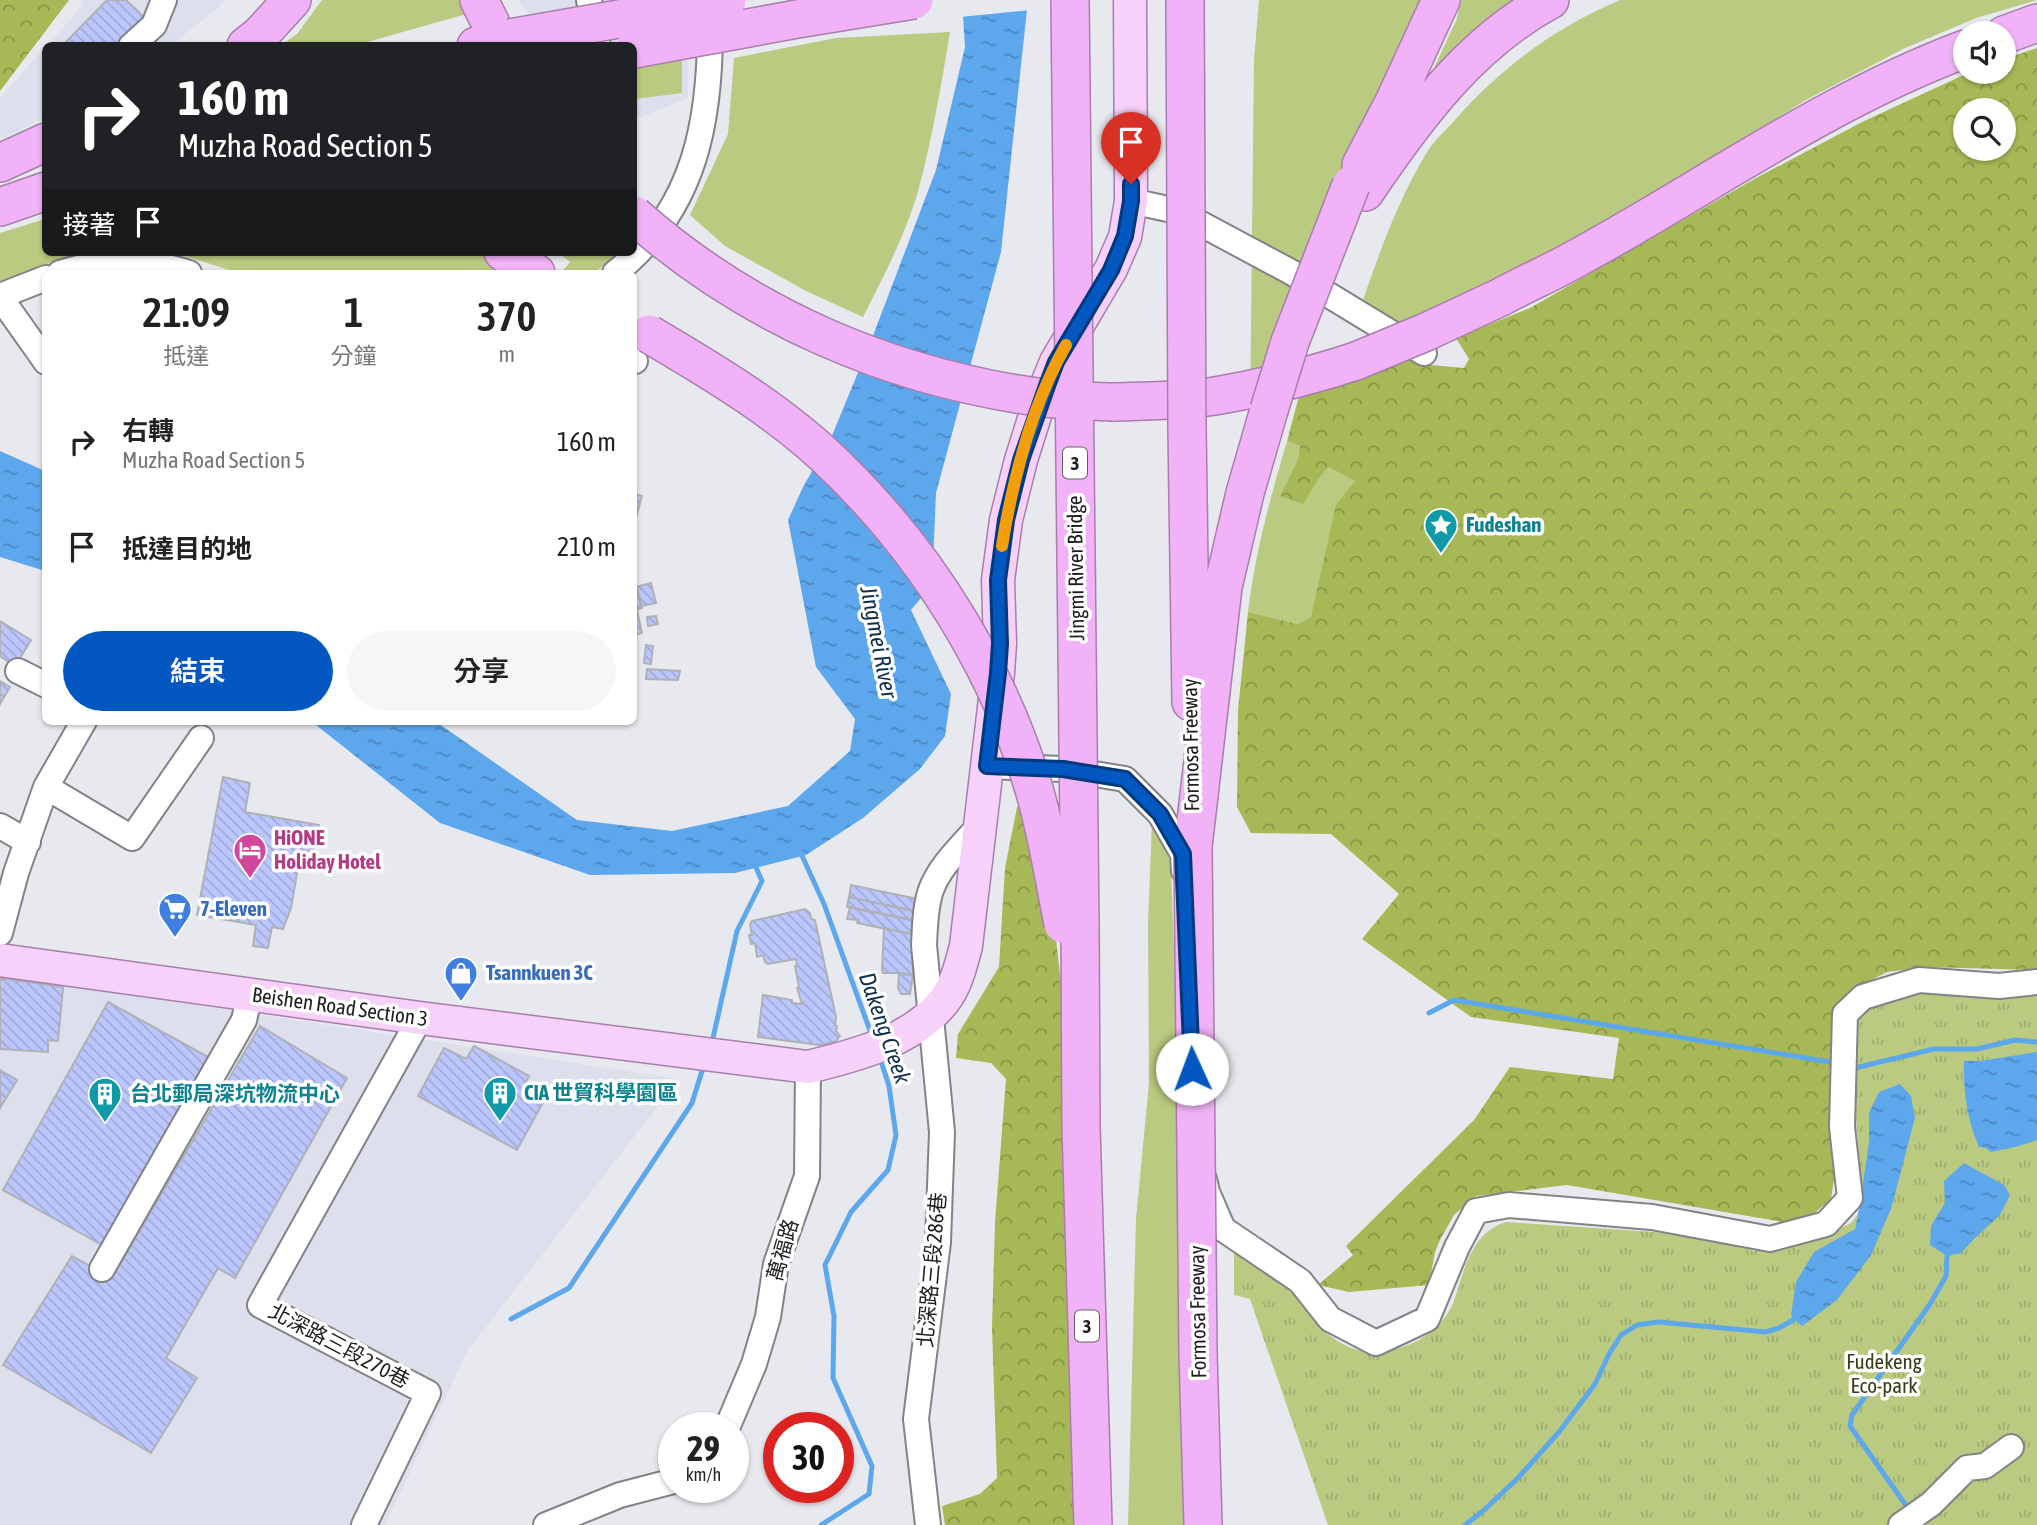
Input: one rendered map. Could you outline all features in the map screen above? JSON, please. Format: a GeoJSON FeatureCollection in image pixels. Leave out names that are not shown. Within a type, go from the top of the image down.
{"type":"FeatureCollection","features":[{"type":"Feature","properties":{"kind":"highway"},"geometry":{"type":"LineString","coordinates":[[251,42],[292,0]]}},
{"type":"Feature","properties":{"kind":"highway"},"geometry":{"type":"LineString","coordinates":[[489,27],[727,0]]}},
{"type":"Feature","properties":{"kind":"highway"},"geometry":{"type":"LineString","coordinates":[[637,48],[914,0]]}},
{"type":"Feature","properties":{"kind":"highway","name":"Jingmi River Bridge"},"geometry":{"type":"LineString","coordinates":[[1070,0],[1072,925]]}},
{"type":"Feature","properties":{"kind":"highway"},"geometry":{"type":"LineString","coordinates":[[1185,0],[1186,426],[1206,587]]}},
{"type":"Feature","properties":{"kind":"highway"},"geometry":{"type":"LineString","coordinates":[[1206,587],[1245,493],[1290,342],[1310,290],[1358,189],[1370,144],[1441,0]]}},
{"type":"Feature","properties":{"kind":"highway"},"geometry":{"type":"LineString","coordinates":[[1358,189],[1433,98],[1479,50],[1529,11],[1550,0]]}},
{"type":"Feature","properties":{"kind":"highway"},"geometry":{"type":"LineString","coordinates":[[2016,31],[2037,23]]}},
{"type":"Feature","properties":{"kind":"highway"},"geometry":{"type":"LineString","coordinates":[[637,218],[683,256],[780,317],[892,364],[944,380],[1048,399],[1113,402],[1213,396],[1289,381],[1356,360],[1426,332],[1568,263],[1812,121],[1878,87],[1953,54]]}},
{"type":"Feature","properties":{"kind":"highway"},"geometry":{"type":"LineString","coordinates":[[0,163],[42,144]]}},
{"type":"Feature","properties":{"kind":"highway"},"geometry":{"type":"LineString","coordinates":[[0,179],[42,164]]}},
{"type":"Feature","properties":{"kind":"highway"},"geometry":{"type":"LineString","coordinates":[[0,208],[42,192]]}},
{"type":"Feature","properties":{"kind":"highway"},"geometry":{"type":"LineString","coordinates":[[0,208],[42,200]]}},
{"type":"Feature","properties":{"kind":"highway"},"geometry":{"type":"LineString","coordinates":[[516,256],[552,267]]}},
{"type":"Feature","properties":{"kind":"highway"},"geometry":{"type":"LineString","coordinates":[[637,341],[724,379],[795,431],[838,468],[877,509],[911,551],[979,656],[1016,739],[1034,789],[1072,925]]}},
{"type":"Feature","properties":{"kind":"highway","name":"Formosa Freeway"},"geometry":{"type":"LineString","coordinates":[[1203,1525],[1198,1353],[1194,847],[1206,587]]}},
{"type":"Feature","properties":{"kind":"highway","name":"3"},"geometry":{"type":"LineString","coordinates":[[1072,925],[1093,1525]]}},
{"type":"Feature","properties":{"kind":"main road"},"geometry":{"type":"LineString","coordinates":[[808,1067],[862,1054],[900,1035],[931,1014],[944,1001],[955,983],[966,946],[998,673],[1000,558],[1006,520],[1039,403],[1056,362],[1111,270],[1125,236],[1131,201],[1130,0]]}},
{"type":"Feature","properties":{"kind":"main road","name":"Beishen Road Section 3"},"geometry":{"type":"LineString","coordinates":[[0,960],[421,1018],[808,1067]]}},
{"type":"Feature","properties":{"kind":"street"},"geometry":{"type":"LineString","coordinates":[[135,42],[154,25],[164,0]]}},
{"type":"Feature","properties":{"kind":"street"},"geometry":{"type":"LineString","coordinates":[[589,0],[597,42]]}},
{"type":"Feature","properties":{"kind":"street"},"geometry":{"type":"LineString","coordinates":[[637,252],[670,211],[687,176],[702,133],[710,62],[710,0]]}},
{"type":"Feature","properties":{"kind":"street"},"geometry":{"type":"LineString","coordinates":[[1131,201],[1177,211],[1291,272],[1424,354]]}},
{"type":"Feature","properties":{"kind":"street"},"geometry":{"type":"LineString","coordinates":[[618,270],[633,256]]}},
{"type":"Feature","properties":{"kind":"street"},"geometry":{"type":"LineString","coordinates":[[70,270],[113,261],[165,265],[180,270]]}},
{"type":"Feature","properties":{"kind":"street"},"geometry":{"type":"LineString","coordinates":[[42,280],[0,296],[42,356]]}},
{"type":"Feature","properties":{"kind":"street"},"geometry":{"type":"LineString","coordinates":[[18,671],[42,683]]}},
{"type":"Feature","properties":{"kind":"street"},"geometry":{"type":"LineString","coordinates":[[0,933],[16,873],[46,787],[82,725]]}},
{"type":"Feature","properties":{"kind":"street"},"geometry":{"type":"LineString","coordinates":[[46,787],[132,838],[201,738]]}},
{"type":"Feature","properties":{"kind":"street"},"geometry":{"type":"LineString","coordinates":[[987,766],[1063,769],[1125,779],[1160,814],[1183,854],[1194,1123],[1207,1192],[1223,1230],[1300,1281],[1330,1319],[1376,1343],[1427,1320],[1457,1247],[1476,1211],[1509,1205],[1652,1217],[1770,1239],[1826,1224],[1850,1198],[1842,1127],[1844,1014],[1863,998],[1919,979],[1999,986],[2037,982]]}},
{"type":"Feature","properties":{"kind":"street","name":"北深路三段286巷"},"geometry":{"type":"LineString","coordinates":[[928,1525],[916,1419],[938,1242],[942,1132],[924,945],[926,914],[930,891],[940,872],[980,824]]}},
{"type":"Feature","properties":{"kind":"street"},"geometry":{"type":"LineString","coordinates":[[0,827],[28,842]]}},
{"type":"Feature","properties":{"kind":"street"},"geometry":{"type":"LineString","coordinates":[[102,1269],[244,1020],[250,995]]}},
{"type":"Feature","properties":{"kind":"street","name":"北深路三段270巷"},"geometry":{"type":"LineString","coordinates":[[364,1525],[428,1393],[260,1305],[421,1018]]}},
{"type":"Feature","properties":{"kind":"street","name":"萬福路"},"geometry":{"type":"LineString","coordinates":[[734,1412],[754,1364],[768,1317],[776,1264],[807,1176],[808,1067]]}},
{"type":"Feature","properties":{"kind":"street"},"geometry":{"type":"LineString","coordinates":[[1901,1525],[1931,1504],[1967,1468],[1985,1466],[2011,1447]]}},
{"type":"Feature","properties":{"kind":"street"},"geometry":{"type":"LineString","coordinates":[[546,1525],[620,1495],[658,1485]]}},
{"type":"Feature","properties":{"kind":"shaded area"},"geometry":{"type":"Polygon","coordinates":[[[82,0],[225,0],[175,42],[50,42],[82,6],[82,0]]]}},
{"type":"Feature","properties":{"kind":"shaded area"},"geometry":{"type":"Polygon","coordinates":[[[519,0],[687,0],[688,98],[637,119],[637,42],[547,42],[519,0]]]}},
{"type":"Feature","properties":{"kind":"shaded area"},"geometry":{"type":"Polygon","coordinates":[[[42,50],[42,119],[2,139],[0,98],[42,50]]]}},
{"type":"Feature","properties":{"kind":"shaded area"},"geometry":{"type":"Polygon","coordinates":[[[0,975],[679,1079],[468,1350],[385,1525],[0,1525],[0,975]]]}},
{"type":"Feature","properties":{"kind":"green space"},"geometry":{"type":"Polygon","coordinates":[[[0,0],[69,0],[0,91],[0,0]]]}},
{"type":"Feature","properties":{"kind":"green space"},"geometry":{"type":"Polygon","coordinates":[[[322,0],[465,0],[470,13],[368,42],[286,42],[297,34],[322,0]]]}},
{"type":"Feature","properties":{"kind":"green space"},"geometry":{"type":"Polygon","coordinates":[[[682,0],[682,93],[637,99],[637,43],[682,0]]]}},
{"type":"Feature","properties":{"kind":"green space"},"geometry":{"type":"Polygon","coordinates":[[[1259,0],[1430,0],[1250,415],[1254,60],[1259,0]]]}},
{"type":"Feature","properties":{"kind":"green space"},"geometry":{"type":"Polygon","coordinates":[[[1461,0],[1526,0],[1487,25],[1432,72],[1456,21],[1461,0]]]}},
{"type":"Feature","properties":{"kind":"green space"},"geometry":{"type":"Polygon","coordinates":[[[1620,0],[2037,0],[1969,21],[1953,21],[1953,28],[1903,49],[1806,100],[1702,165],[1645,205],[1402,327],[1363,300],[1400,203],[1429,149],[1472,102],[1510,67],[1551,36],[1620,0]]]}},
{"type":"Feature","properties":{"kind":"green space"},"geometry":{"type":"Polygon","coordinates":[[[950,32],[932,134],[917,195],[899,242],[863,317],[806,291],[725,246],[690,215],[728,134],[734,58],[836,38],[950,32]]]}},
{"type":"Feature","properties":{"kind":"green space"},"geometry":{"type":"Polygon","coordinates":[[[2037,48],[2037,970],[1926,967],[1887,972],[1848,992],[1835,1007],[1831,1022],[1834,1180],[1831,1199],[1809,1218],[1794,1224],[1567,1185],[1476,1196],[1454,1215],[1440,1240],[1429,1285],[1349,1292],[1318,1285],[1353,1255],[1346,1246],[1474,1120],[1510,1067],[1613,1079],[1619,1038],[1471,1017],[1362,939],[1399,894],[1331,834],[1251,833],[1237,807],[1238,710],[1248,612],[1298,624],[1311,617],[1336,505],[1355,481],[1328,467],[1303,504],[1280,496],[1298,459],[1300,446],[1287,441],[1301,389],[1397,357],[1431,365],[1464,368],[1469,359],[1456,338],[1530,308],[1756,178],[1862,122],[1953,80],[1953,84],[2016,84],[2016,55],[2037,48]]]}},
{"type":"Feature","properties":{"kind":"green space"},"geometry":{"type":"Polygon","coordinates":[[[42,220],[42,256],[69,256],[0,281],[0,233],[42,220]]]}},
{"type":"Feature","properties":{"kind":"green space"},"geometry":{"type":"Polygon","coordinates":[[[185,256],[485,256],[507,270],[229,270],[185,256]]]}},
{"type":"Feature","properties":{"kind":"green space"},"geometry":{"type":"Polygon","coordinates":[[[563,256],[615,256],[598,270],[563,270],[570,262],[563,256]]]}},
{"type":"Feature","properties":{"kind":"green space"},"geometry":{"type":"Polygon","coordinates":[[[1287,441],[1300,446],[1298,459],[1280,496],[1318,480],[1328,467],[1355,481],[1311,617],[1298,624],[1248,612],[1264,526],[1287,441]]]}},
{"type":"Feature","properties":{"kind":"green space"},"geometry":{"type":"Polygon","coordinates":[[[1026,797],[1053,910],[1064,1013],[1074,1525],[945,1525],[942,1506],[980,1494],[997,1478],[992,1328],[995,1222],[1006,1079],[991,1063],[956,1058],[958,1034],[999,967],[1005,868],[1017,807],[1026,797]]]}},
{"type":"Feature","properties":{"kind":"green space"},"geometry":{"type":"Polygon","coordinates":[[[1152,822],[1166,843],[1171,871],[1179,1079],[1189,1525],[1128,1525],[1136,1219],[1149,1083],[1148,923],[1152,822]]]}},
{"type":"Feature","properties":{"kind":"green space","name":"Fudekeng Eco-park"},"geometry":{"type":"Polygon","coordinates":[[[1945,990],[2037,993],[2037,1525],[1328,1525],[1250,1299],[1234,1295],[1234,1247],[1281,1282],[1332,1337],[1353,1349],[1379,1352],[1410,1344],[1440,1323],[1452,1306],[1474,1248],[1487,1232],[1506,1222],[1699,1235],[1730,1241],[1753,1251],[1798,1245],[1821,1237],[1851,1223],[1859,1213],[1862,1194],[1855,1106],[1855,1019],[1872,1004],[1907,993],[1945,990]]]}},
{"type":"Feature","properties":{"kind":"water","name":"Jingmei River"},"geometry":{"type":"Polygon","coordinates":[[[962,0],[1028,0],[1001,252],[936,493],[932,585],[911,610],[951,694],[945,736],[920,769],[863,818],[806,855],[735,873],[590,875],[440,823],[316,725],[441,725],[577,820],[672,831],[788,806],[850,751],[855,719],[816,667],[788,520],[831,438],[936,170],[965,47],[962,0]]]}},
{"type":"Feature","properties":{"kind":"water"},"geometry":{"type":"Polygon","coordinates":[[[0,451],[42,470],[42,570],[0,557],[0,451]]]}},
{"type":"Feature","properties":{"kind":"water"},"geometry":{"type":"Polygon","coordinates":[[[2037,1052],[2037,1140],[1991,1152],[1979,1147],[1967,1105],[1964,1061],[2037,1052]]]}},
{"type":"Feature","properties":{"kind":"water"},"geometry":{"type":"Polygon","coordinates":[[[1900,1084],[1911,1096],[1915,1118],[1891,1209],[1871,1255],[1837,1300],[1802,1326],[1791,1315],[1796,1282],[1814,1252],[1855,1229],[1869,1141],[1869,1113],[1879,1092],[1900,1084]]]}},
{"type":"Feature","properties":{"kind":"water"},"geometry":{"type":"Polygon","coordinates":[[[1964,1163],[2004,1185],[2010,1195],[2000,1215],[1961,1253],[1947,1256],[1930,1245],[1931,1226],[1945,1203],[1944,1181],[1964,1163]]]}},
{"type":"Feature","properties":{"kind":"pier"},"geometry":{"type":"Polygon","coordinates":[[[959,0],[1032,0],[1031,10],[960,17],[959,0]]]}},
{"type":"Feature","properties":{"kind":"building"},"geometry":{"type":"Polygon","coordinates":[[[107,0],[126,0],[145,18],[122,42],[66,42],[107,0]]]}},
{"type":"Feature","properties":{"kind":"building"},"geometry":{"type":"Polygon","coordinates":[[[637,495],[642,496],[637,514],[637,495]]]}},
{"type":"Feature","properties":{"kind":"building"},"geometry":{"type":"Polygon","coordinates":[[[651,583],[656,603],[641,606],[637,587],[651,583]]]}},
{"type":"Feature","properties":{"kind":"building"},"geometry":{"type":"Polygon","coordinates":[[[637,588],[642,608],[637,610],[637,588]]]}},
{"type":"Feature","properties":{"kind":"building"},"geometry":{"type":"Polygon","coordinates":[[[637,610],[642,633],[637,634],[637,610]]]}},
{"type":"Feature","properties":{"kind":"building"},"geometry":{"type":"Polygon","coordinates":[[[656,616],[658,624],[648,626],[647,617],[656,616]]]}},
{"type":"Feature","properties":{"kind":"building"},"geometry":{"type":"Polygon","coordinates":[[[0,621],[31,640],[15,666],[0,656],[0,621]]]}},
{"type":"Feature","properties":{"kind":"building"},"geometry":{"type":"Polygon","coordinates":[[[646,645],[653,646],[651,664],[644,663],[646,645]]]}},
{"type":"Feature","properties":{"kind":"building"},"geometry":{"type":"Polygon","coordinates":[[[647,669],[680,671],[678,680],[646,679],[647,669]]]}},
{"type":"Feature","properties":{"kind":"building"},"geometry":{"type":"Polygon","coordinates":[[[0,681],[10,687],[0,704],[0,681]]]}},
{"type":"Feature","properties":{"kind":"building","name":"HiONE Holiday Hotel"},"geometry":{"type":"Polygon","coordinates":[[[223,777],[250,783],[245,812],[319,825],[313,852],[301,850],[291,908],[283,929],[272,927],[268,948],[253,946],[256,925],[197,915],[223,777]]]}},
{"type":"Feature","properties":{"kind":"building"},"geometry":{"type":"Polygon","coordinates":[[[851,885],[918,899],[916,911],[849,897],[851,885]]]}},
{"type":"Feature","properties":{"kind":"building"},"geometry":{"type":"Polygon","coordinates":[[[849,897],[917,912],[915,921],[847,907],[849,897]]]}},
{"type":"Feature","properties":{"kind":"building"},"geometry":{"type":"Polygon","coordinates":[[[850,907],[913,920],[911,934],[847,919],[850,907]]]}},
{"type":"Feature","properties":{"kind":"building"},"geometry":{"type":"Polygon","coordinates":[[[805,909],[810,913],[811,919],[815,920],[836,1017],[836,1031],[840,1036],[835,1042],[819,1045],[758,1037],[763,995],[802,1004],[797,988],[796,959],[768,964],[763,955],[757,957],[755,943],[751,944],[749,935],[752,935],[750,924],[752,921],[805,909]]]}},
{"type":"Feature","properties":{"kind":"building"},"geometry":{"type":"Polygon","coordinates":[[[884,928],[916,935],[913,975],[883,973],[884,928]]]}},
{"type":"Feature","properties":{"kind":"building"},"geometry":{"type":"Polygon","coordinates":[[[899,974],[913,975],[910,994],[901,994],[898,988],[899,974]]]}},
{"type":"Feature","properties":{"kind":"building"},"geometry":{"type":"Polygon","coordinates":[[[0,978],[63,987],[58,1041],[48,1040],[48,1052],[0,1049],[0,978]]]}},
{"type":"Feature","properties":{"kind":"building","name":"台北郵局深坑物流中心"},"geometry":{"type":"Polygon","coordinates":[[[108,1002],[208,1057],[102,1245],[3,1190],[108,1002]]]}},
{"type":"Feature","properties":{"kind":"building"},"geometry":{"type":"Polygon","coordinates":[[[260,1026],[347,1078],[235,1278],[218,1268],[166,1358],[197,1378],[151,1453],[3,1365],[72,1256],[112,1278],[260,1026]]]}},
{"type":"Feature","properties":{"kind":"building","name":"CIA 世貿科學園區"},"geometry":{"type":"Polygon","coordinates":[[[474,1046],[529,1076],[524,1085],[546,1097],[517,1150],[418,1096],[444,1048],[466,1059],[474,1046]]]}},
{"type":"Feature","properties":{"kind":"building"},"geometry":{"type":"Polygon","coordinates":[[[0,1070],[17,1080],[0,1108],[0,1070]]]}},
{"type":"Feature","properties":{"kind":"waterway","name":"Dakeng Creek"},"geometry":{"type":"LineString","coordinates":[[799,849],[824,904],[873,1039]]}},
{"type":"Feature","properties":{"kind":"waterway"},"geometry":{"type":"LineString","coordinates":[[713,1038],[737,931],[762,881],[754,863]]}},
{"type":"Feature","properties":{"kind":"waterway"},"geometry":{"type":"LineString","coordinates":[[1429,1013],[1454,1000],[1830,1062]]}},
{"type":"Feature","properties":{"kind":"waterway"},"geometry":{"type":"LineString","coordinates":[[1855,1068],[1934,1049],[1977,1049],[2015,1040],[2037,1042]]}},
{"type":"Feature","properties":{"kind":"waterway","name":"Dakeng Creek"},"geometry":{"type":"LineString","coordinates":[[821,1525],[869,1494],[872,1466],[833,1378],[834,1316],[825,1265],[851,1212],[888,1170],[896,1135],[889,1086],[880,1058]]}},
{"type":"Feature","properties":{"kind":"waterway"},"geometry":{"type":"LineString","coordinates":[[511,1319],[569,1288],[692,1103],[702,1071]]}},
{"type":"Feature","properties":{"kind":"waterway"},"geometry":{"type":"LineString","coordinates":[[1905,1504],[1850,1426],[1852,1415],[1930,1304],[1946,1276],[1947,1256]]}},
{"type":"Feature","properties":{"kind":"waterway"},"geometry":{"type":"LineString","coordinates":[[1465,1525],[1518,1478],[1559,1432],[1595,1384],[1621,1335],[1637,1325],[1658,1322],[1766,1332],[1795,1319]]}},
{"type":"Feature","properties":{"kind":"slow traffic"},"geometry":{"type":"LineString","coordinates":[[1002,546],[1021,460],[1039,403],[1066,345]]}},
{"type":"Feature","properties":{"kind":"place","name":"Fudeshan"},"geometry":{"type":"Point","coordinates":[1441,555]}},
{"type":"Feature","properties":{"kind":"place","name":"HiONE Holiday Hotel"},"geometry":{"type":"Point","coordinates":[250,880]}},
{"type":"Feature","properties":{"kind":"place","name":"7-Eleven"},"geometry":{"type":"Point","coordinates":[175,939]}},
{"type":"Feature","properties":{"kind":"place","name":"Tsannkuen 3C"},"geometry":{"type":"Point","coordinates":[461,1003]}},
{"type":"Feature","properties":{"kind":"place","name":"CIA 世貿科學園區"},"geometry":{"type":"Point","coordinates":[500,1123]}},
{"type":"Feature","properties":{"kind":"place","name":"台北郵局深坑物流中心"},"geometry":{"type":"Point","coordinates":[105,1124]}},
{"type":"Feature","properties":{"kind":"route"},"geometry":{"type":"LineString","coordinates":[[1131,184],[1125,236],[1111,270],[1056,362],[1039,403],[1006,520],[998,580],[998,673],[987,766],[1063,769],[1125,779],[1160,814],[1183,854],[1192,1069]]}}]}
